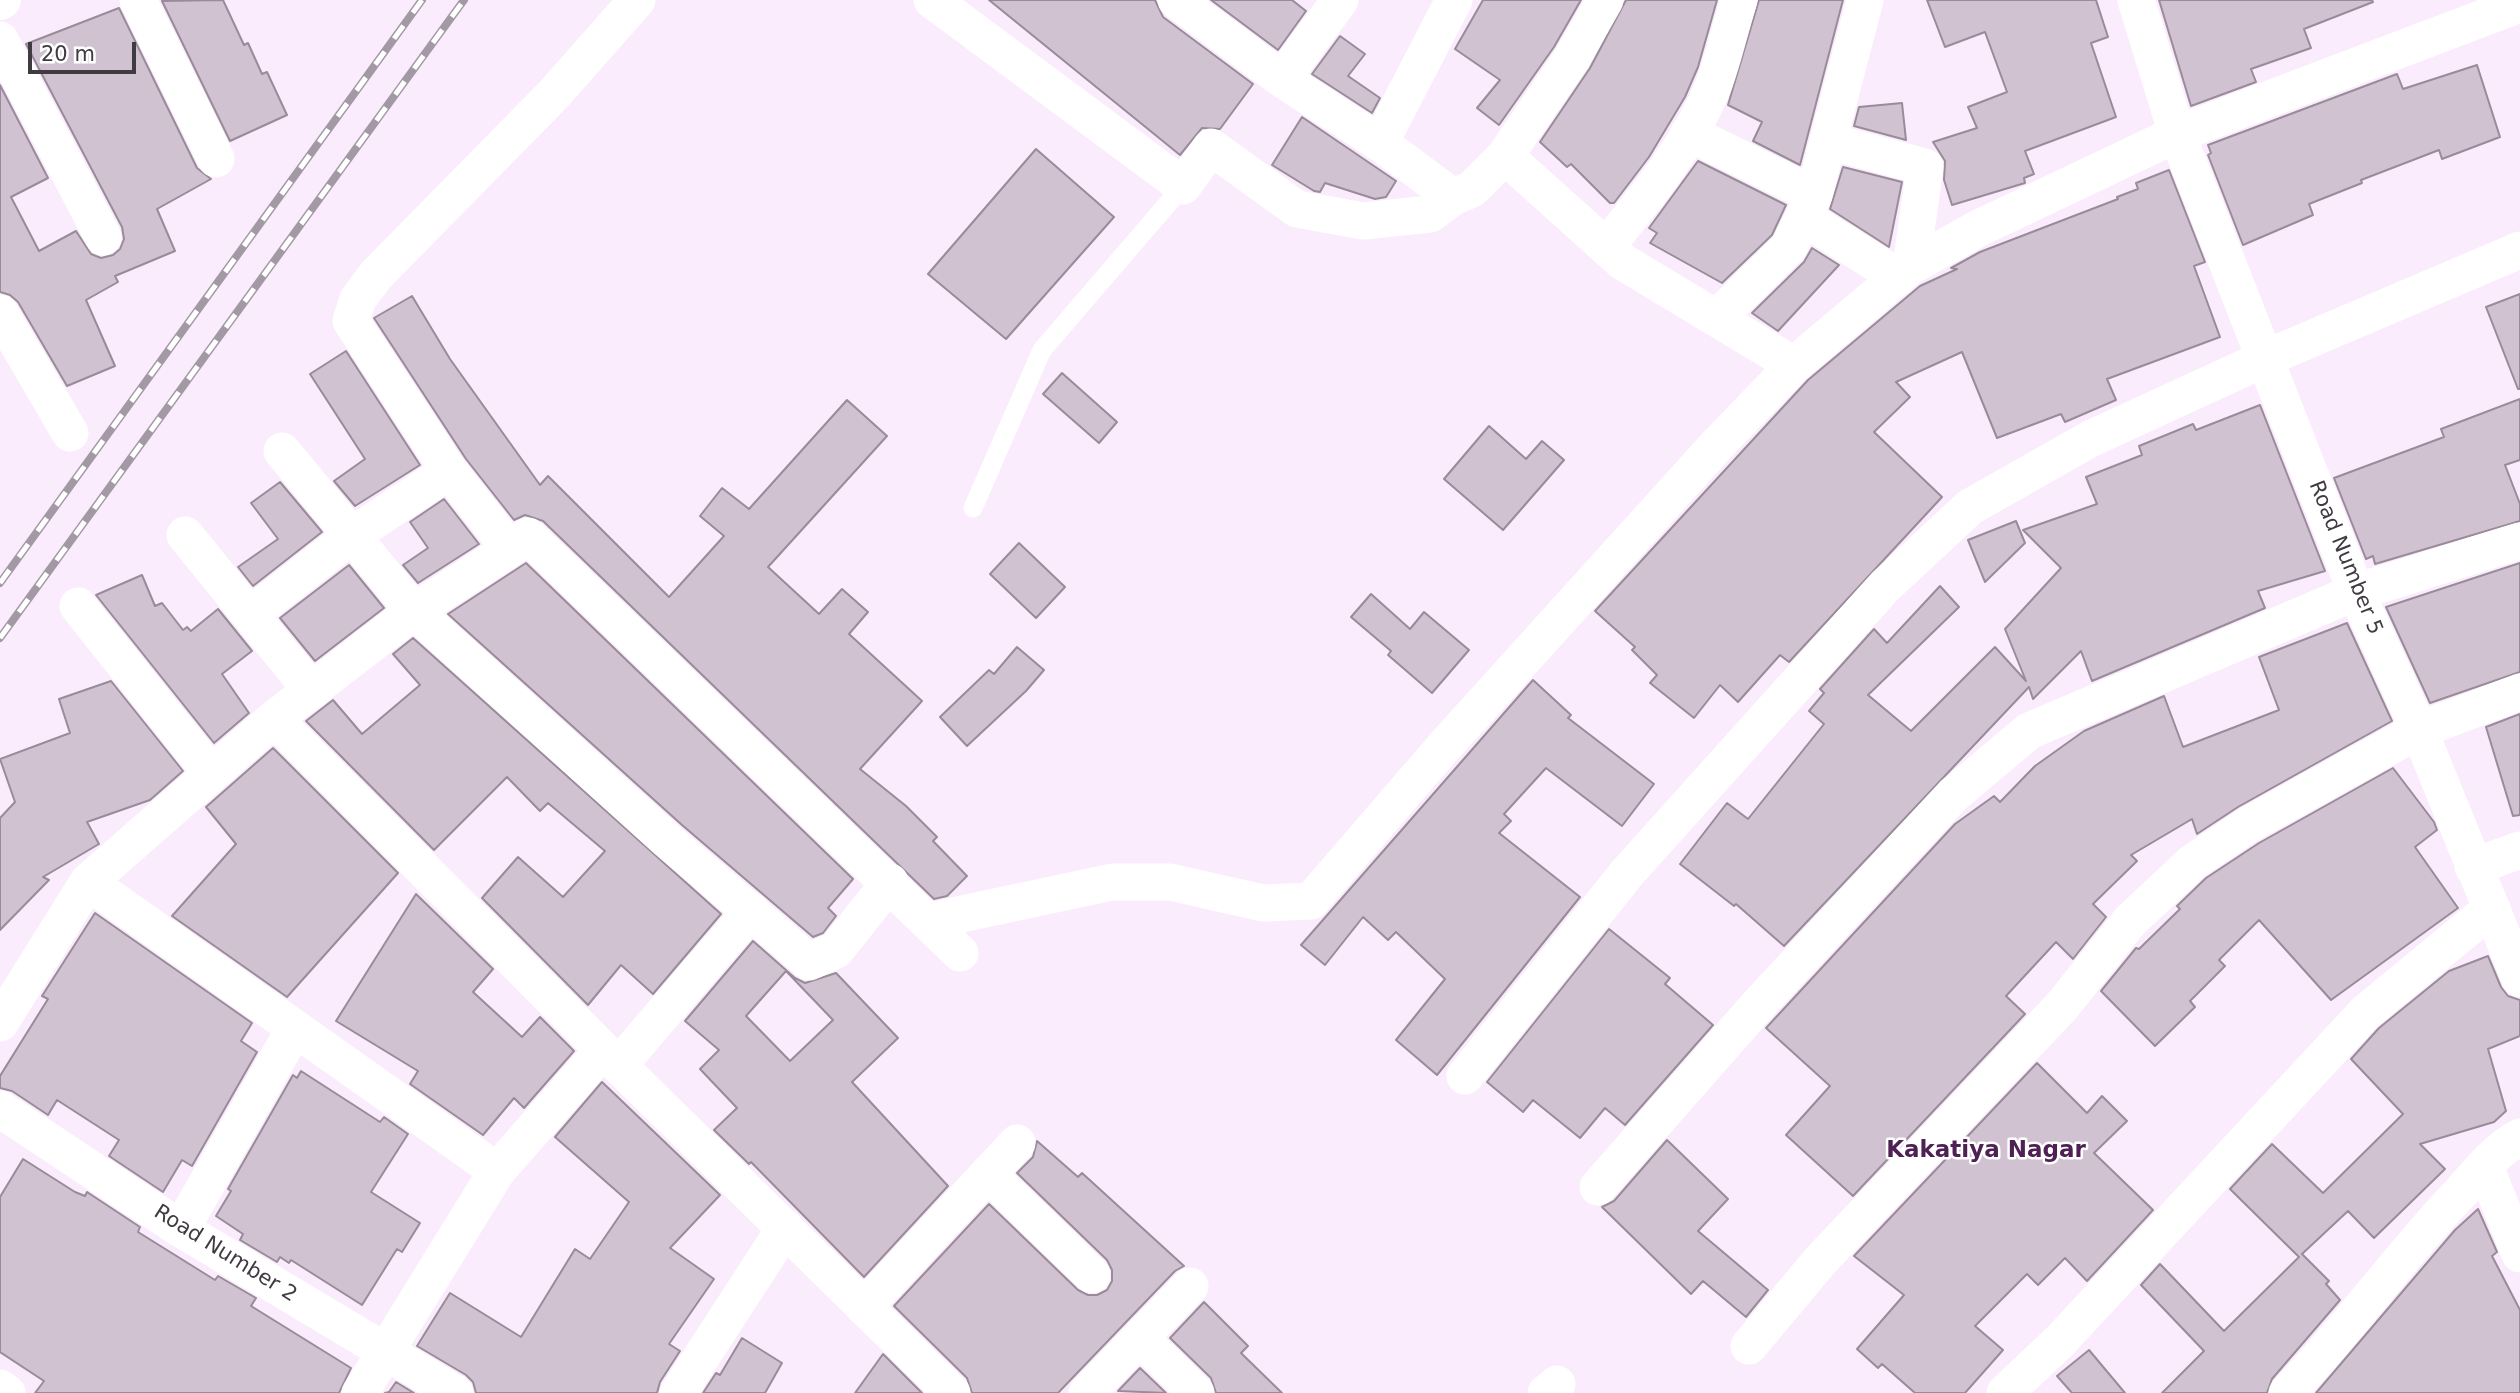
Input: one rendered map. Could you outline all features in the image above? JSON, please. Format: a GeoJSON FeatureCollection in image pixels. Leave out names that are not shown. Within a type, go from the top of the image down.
{"type":"FeatureCollection","features":[{"type":"Feature","properties":{"kind":"street"},"geometry":{"type":"LineString","coordinates":[[138,0],[216,159]]}},
{"type":"Feature","properties":{"kind":"street"},"geometry":{"type":"LineString","coordinates":[[510,549],[449,471],[351,321],[358,299],[376,275],[554,94],[637,0]]}},
{"type":"Feature","properties":{"kind":"street"},"geometry":{"type":"LineString","coordinates":[[932,0],[1182,186],[1211,147],[1297,209],[1363,221],[1430,214],[1453,197],[1472,189],[1505,156],[1572,58],[1605,0]]}},
{"type":"Feature","properties":{"kind":"street"},"geometry":{"type":"LineString","coordinates":[[1282,79],[1340,0]]}},
{"type":"Feature","properties":{"kind":"street"},"geometry":{"type":"LineString","coordinates":[[1380,143],[1454,0]]}},
{"type":"Feature","properties":{"kind":"street"},"geometry":{"type":"LineString","coordinates":[[1606,247],[1670,166],[1689,133],[1713,85],[1738,0]]}},
{"type":"Feature","properties":{"kind":"street"},"geometry":{"type":"LineString","coordinates":[[1717,318],[1789,247],[1809,206],[1866,0]]}},
{"type":"Feature","properties":{"kind":"street","name":"Road Number 5"},"geometry":{"type":"LineString","coordinates":[[2136,0],[2177,134],[2356,592],[2418,730],[2520,979]]}},
{"type":"Feature","properties":{"kind":"street"},"geometry":{"type":"LineString","coordinates":[[1182,2],[1282,79],[1380,143],[1453,197]]}},
{"type":"Feature","properties":{"kind":"street"},"geometry":{"type":"LineString","coordinates":[[929,921],[1112,882],[1170,882],[1263,904],[1311,901],[1442,749],[1717,445],[1794,365],[1905,272],[1979,228],[2177,134],[2520,4]]}},
{"type":"Feature","properties":{"kind":"street"},"geometry":{"type":"LineString","coordinates":[[0,40],[103,237]]}},
{"type":"Feature","properties":{"kind":"street"},"geometry":{"type":"LineString","coordinates":[[1689,133],[1809,206],[1905,272]]}},
{"type":"Feature","properties":{"kind":"street"},"geometry":{"type":"LineString","coordinates":[[1828,141],[1925,167],[1905,272]]}},
{"type":"Feature","properties":{"kind":"street"},"geometry":{"type":"LineString","coordinates":[[1505,156],[1623,262],[1794,365]]}},
{"type":"Feature","properties":{"kind":"street"},"geometry":{"type":"LineString","coordinates":[[1465,1076],[1628,873],[1885,586],[1970,507],[2090,439],[2266,358],[2520,250]]}},
{"type":"Feature","properties":{"kind":"street"},"geometry":{"type":"LineString","coordinates":[[0,313],[70,433]]}},
{"type":"Feature","properties":{"kind":"street"},"geometry":{"type":"LineString","coordinates":[[282,451],[414,611],[668,841],[809,962],[836,950],[890,882]]}},
{"type":"Feature","properties":{"kind":"street"},"geometry":{"type":"LineString","coordinates":[[250,615],[351,536],[449,471]]}},
{"type":"Feature","properties":{"kind":"street"},"geometry":{"type":"LineString","coordinates":[[185,535],[312,691]]}},
{"type":"Feature","properties":{"kind":"street"},"geometry":{"type":"LineString","coordinates":[[0,1023],[88,883],[274,719],[414,611],[528,536],[639,646],[890,882],[960,953]]}},
{"type":"Feature","properties":{"kind":"street"},"geometry":{"type":"LineString","coordinates":[[1598,1187],[1760,1003],[1944,805],[2029,731],[2356,592],[2520,541]]}},
{"type":"Feature","properties":{"kind":"street"},"geometry":{"type":"LineString","coordinates":[[78,606],[211,773]]}},
{"type":"Feature","properties":{"kind":"street"},"geometry":{"type":"LineString","coordinates":[[1749,1346],[1820,1261],[2062,1006],[2130,921],[2193,862],[2248,825],[2418,730],[2520,692]]}},
{"type":"Feature","properties":{"kind":"street"},"geometry":{"type":"LineString","coordinates":[[274,719],[611,1057],[952,1393]]}},
{"type":"Feature","properties":{"kind":"street"},"geometry":{"type":"LineString","coordinates":[[2473,867],[2520,850]]}},
{"type":"Feature","properties":{"kind":"street"},"geometry":{"type":"LineString","coordinates":[[88,883],[497,1171]]}},
{"type":"Feature","properties":{"kind":"street"},"geometry":{"type":"LineString","coordinates":[[2005,1393],[2060,1341],[2365,1013],[2492,908]]}},
{"type":"Feature","properties":{"kind":"street"},"geometry":{"type":"LineString","coordinates":[[360,1393],[497,1171],[751,911]]}},
{"type":"Feature","properties":{"kind":"street"},"geometry":{"type":"LineString","coordinates":[[181,1229],[295,1028]]}},
{"type":"Feature","properties":{"kind":"street","name":"Road Number 2"},"geometry":{"type":"LineString","coordinates":[[0,1109],[181,1229],[455,1393]]}},
{"type":"Feature","properties":{"kind":"street"},"geometry":{"type":"LineString","coordinates":[[2287,1393],[2312,1367],[2434,1220],[2503,1147],[2520,1137]]}},
{"type":"Feature","properties":{"kind":"street"},"geometry":{"type":"LineString","coordinates":[[864,1307],[1017,1143]]}},
{"type":"Feature","properties":{"kind":"street"},"geometry":{"type":"LineString","coordinates":[[2485,1167],[2520,1254]]}},
{"type":"Feature","properties":{"kind":"street"},"geometry":{"type":"LineString","coordinates":[[989,1174],[1091,1275]]}},
{"type":"Feature","properties":{"kind":"street"},"geometry":{"type":"LineString","coordinates":[[678,1393],[785,1228]]}},
{"type":"Feature","properties":{"kind":"street"},"geometry":{"type":"LineString","coordinates":[[1087,1393],[1190,1286]]}},
{"type":"Feature","properties":{"kind":"street"},"geometry":{"type":"LineString","coordinates":[[1141,1339],[1196,1393]]}},
{"type":"Feature","properties":{"kind":"street"},"geometry":{"type":"LineString","coordinates":[[0,1388],[7,1393]]}},
{"type":"Feature","properties":{"kind":"lane"},"geometry":{"type":"LineString","coordinates":[[973,509],[1042,350],[1182,186]]}},
{"type":"Feature","properties":{"kind":"building"},"geometry":{"type":"Polygon","coordinates":[[[223,0],[244,45],[248,43],[262,74],[267,72],[287,115],[230,141],[162,1],[223,0]]]}},
{"type":"Feature","properties":{"kind":"building"},"geometry":{"type":"Polygon","coordinates":[[[989,0],[1155,0],[1163,17],[1253,84],[1220,129],[1202,128],[1180,155],[989,0]]]}},
{"type":"Feature","properties":{"kind":"building"},"geometry":{"type":"Polygon","coordinates":[[[1211,0],[1292,0],[1306,11],[1278,50],[1211,0]]]}},
{"type":"Feature","properties":{"kind":"building"},"geometry":{"type":"Polygon","coordinates":[[[1483,0],[1581,0],[1554,47],[1499,125],[1477,108],[1500,80],[1455,49],[1483,0]]]}},
{"type":"Feature","properties":{"kind":"building"},"geometry":{"type":"Polygon","coordinates":[[[1626,0],[1717,0],[1698,67],[1685,97],[1649,157],[1614,203],[1610,203],[1571,164],[1567,167],[1540,142],[1590,68],[1626,0]]]}},
{"type":"Feature","properties":{"kind":"building"},"geometry":{"type":"Polygon","coordinates":[[[1759,0],[1843,0],[1800,165],[1753,141],[1762,122],[1728,105],[1759,0]]]}},
{"type":"Feature","properties":{"kind":"building"},"geometry":{"type":"Polygon","coordinates":[[[1927,0],[2096,0],[2108,37],[2091,43],[2116,117],[2025,151],[2034,174],[2024,178],[2025,183],[1952,205],[1944,180],[1945,161],[1933,142],[1977,128],[1968,107],[2007,92],[1985,32],[1945,47],[1927,0]]]}},
{"type":"Feature","properties":{"kind":"building"},"geometry":{"type":"Polygon","coordinates":[[[2159,0],[2373,2],[2304,29],[2311,48],[2251,69],[2256,82],[2191,106],[2159,0]]]}},
{"type":"Feature","properties":{"kind":"building"},"geometry":{"type":"Polygon","coordinates":[[[119,8],[197,168],[211,179],[157,209],[175,251],[115,276],[118,282],[86,300],[115,366],[67,386],[18,302],[10,295],[0,292],[0,85],[48,178],[11,197],[39,251],[76,231],[91,254],[101,258],[113,255],[120,249],[124,239],[122,227],[26,44],[119,8]]]}},
{"type":"Feature","properties":{"kind":"building"},"geometry":{"type":"Polygon","coordinates":[[[1340,36],[1365,54],[1348,76],[1380,98],[1372,113],[1312,74],[1340,36]]]}},
{"type":"Feature","properties":{"kind":"building"},"geometry":{"type":"Polygon","coordinates":[[[2477,65],[2500,137],[2442,159],[2439,150],[2361,180],[2362,183],[2309,204],[2313,215],[2243,245],[2208,155],[2211,153],[2208,145],[2397,74],[2403,89],[2477,65]]]}},
{"type":"Feature","properties":{"kind":"building"},"geometry":{"type":"Polygon","coordinates":[[[1902,103],[1906,140],[1854,126],[1859,107],[1902,103]]]}},
{"type":"Feature","properties":{"kind":"building"},"geometry":{"type":"Polygon","coordinates":[[[1302,117],[1396,181],[1386,197],[1375,199],[1325,183],[1320,192],[1314,191],[1272,165],[1302,117]]]}},
{"type":"Feature","properties":{"kind":"building"},"geometry":{"type":"Polygon","coordinates":[[[1036,149],[1114,217],[1006,339],[928,274],[1036,149]]]}},
{"type":"Feature","properties":{"kind":"building"},"geometry":{"type":"Polygon","coordinates":[[[1698,161],[1786,205],[1772,235],[1722,283],[1650,243],[1657,233],[1649,228],[1698,161]]]}},
{"type":"Feature","properties":{"kind":"building"},"geometry":{"type":"Polygon","coordinates":[[[1843,167],[1902,182],[1889,247],[1830,209],[1843,167]]]}},
{"type":"Feature","properties":{"kind":"building"},"geometry":{"type":"Polygon","coordinates":[[[2169,170],[2205,262],[2194,266],[2220,337],[2107,379],[2116,400],[2065,422],[2061,414],[1997,438],[1962,352],[1896,382],[1910,397],[1874,432],[1942,497],[1789,662],[1780,655],[1738,702],[1720,685],[1694,718],[1650,683],[1657,675],[1632,650],[1635,647],[1595,611],[1808,380],[1920,286],[1957,269],[1951,268],[1980,252],[2118,199],[2117,197],[2138,189],[2136,183],[2169,170]]]}},
{"type":"Feature","properties":{"kind":"building"},"geometry":{"type":"Polygon","coordinates":[[[1812,248],[1839,265],[1778,331],[1752,313],[1804,262],[1812,248]]]}},
{"type":"Feature","properties":{"kind":"building"},"geometry":{"type":"Polygon","coordinates":[[[2520,294],[2520,389],[2518,389],[2486,307],[2520,294]]]}},
{"type":"Feature","properties":{"kind":"building"},"geometry":{"type":"Polygon","coordinates":[[[412,296],[450,359],[540,485],[548,476],[669,597],[724,536],[700,516],[722,488],[749,509],[847,400],[887,436],[768,567],[819,614],[842,589],[868,612],[849,634],[922,701],[860,769],[906,806],[937,837],[933,841],[967,876],[947,896],[934,899],[543,521],[525,515],[514,520],[466,459],[374,318],[412,296]]]}},
{"type":"Feature","properties":{"kind":"building"},"geometry":{"type":"Polygon","coordinates":[[[346,351],[420,465],[355,506],[334,481],[365,459],[310,374],[346,351]]]}},
{"type":"Feature","properties":{"kind":"building"},"geometry":{"type":"Polygon","coordinates":[[[1062,373],[1117,422],[1099,443],[1043,394],[1062,373]]]}},
{"type":"Feature","properties":{"kind":"building"},"geometry":{"type":"Polygon","coordinates":[[[2520,399],[2520,460],[2505,465],[2520,504],[2520,521],[2375,564],[2373,556],[2366,559],[2334,478],[2444,437],[2441,429],[2520,399]]]}},
{"type":"Feature","properties":{"kind":"building"},"geometry":{"type":"Polygon","coordinates":[[[2260,405],[2325,571],[2258,591],[2265,608],[2092,681],[2081,651],[2033,699],[2029,687],[1784,946],[1736,904],[1734,906],[1680,864],[1727,803],[1748,819],[1824,724],[1809,711],[1824,693],[1820,689],[1874,629],[1887,643],[1940,586],[1959,607],[1868,695],[1911,731],[1995,647],[2026,681],[2005,629],[2061,568],[2023,530],[2097,504],[2086,477],[2142,455],[2139,446],[2193,424],[2196,430],[2260,405]]]}},
{"type":"Feature","properties":{"kind":"building"},"geometry":{"type":"Polygon","coordinates":[[[1489,426],[1526,459],[1542,441],[1564,460],[1503,530],[1444,479],[1489,426]]]}},
{"type":"Feature","properties":{"kind":"building"},"geometry":{"type":"Polygon","coordinates":[[[280,482],[322,532],[253,586],[238,567],[278,539],[251,503],[280,482]]]}},
{"type":"Feature","properties":{"kind":"building"},"geometry":{"type":"Polygon","coordinates":[[[444,499],[479,544],[418,583],[403,565],[428,548],[410,522],[444,499]]]}},
{"type":"Feature","properties":{"kind":"building"},"geometry":{"type":"Polygon","coordinates":[[[2016,521],[2025,543],[1985,582],[1968,540],[2016,521]]]}},
{"type":"Feature","properties":{"kind":"building"},"geometry":{"type":"Polygon","coordinates":[[[1019,543],[1065,587],[1036,618],[990,574],[1019,543]]]}},
{"type":"Feature","properties":{"kind":"building"},"geometry":{"type":"Polygon","coordinates":[[[526,563],[853,879],[828,908],[836,916],[823,933],[813,937],[682,825],[448,614],[526,563]]]}},
{"type":"Feature","properties":{"kind":"building"},"geometry":{"type":"Polygon","coordinates":[[[2520,563],[2520,672],[2430,703],[2386,607],[2520,563]]]}},
{"type":"Feature","properties":{"kind":"building"},"geometry":{"type":"Polygon","coordinates":[[[349,565],[384,608],[315,661],[280,618],[349,565]]]}},
{"type":"Feature","properties":{"kind":"building"},"geometry":{"type":"Polygon","coordinates":[[[142,575],[155,606],[162,603],[183,630],[187,627],[191,631],[218,609],[252,651],[222,674],[249,713],[214,743],[96,595],[142,575]]]}},
{"type":"Feature","properties":{"kind":"building"},"geometry":{"type":"Polygon","coordinates":[[[1371,594],[1410,629],[1424,612],[1469,650],[1432,693],[1388,655],[1391,651],[1351,617],[1371,594]]]}},
{"type":"Feature","properties":{"kind":"building"},"geometry":{"type":"Polygon","coordinates":[[[2347,623],[2392,721],[2238,807],[2197,834],[2192,819],[2131,855],[2137,861],[2093,904],[2106,917],[2073,959],[2056,942],[2006,996],[2025,1014],[1853,1196],[1786,1135],[1830,1086],[1766,1028],[1955,824],[1994,796],[2000,802],[2035,766],[2084,731],[2164,696],[2183,747],[2279,710],[2259,657],[2347,623]]]}},
{"type":"Feature","properties":{"kind":"building"},"geometry":{"type":"Polygon","coordinates":[[[413,638],[721,914],[653,994],[621,965],[588,1005],[482,898],[518,857],[563,897],[605,851],[548,803],[540,811],[507,777],[434,850],[306,721],[333,700],[362,734],[420,685],[393,654],[413,638]]]}},
{"type":"Feature","properties":{"kind":"building"},"geometry":{"type":"Polygon","coordinates":[[[1017,647],[1044,670],[1026,691],[967,746],[940,717],[989,670],[994,674],[1017,647]]]}},
{"type":"Feature","properties":{"kind":"building"},"geometry":{"type":"Polygon","coordinates":[[[1533,680],[1571,715],[1568,718],[1654,784],[1622,826],[1546,768],[1504,814],[1511,821],[1499,833],[1580,897],[1437,1075],[1396,1040],[1445,979],[1396,932],[1388,940],[1363,917],[1325,965],[1301,945],[1533,680]]]}},
{"type":"Feature","properties":{"kind":"building"},"geometry":{"type":"Polygon","coordinates":[[[111,681],[183,771],[150,800],[87,822],[99,844],[43,877],[49,880],[0,930],[0,818],[15,802],[0,759],[70,733],[59,699],[111,681]]]}},
{"type":"Feature","properties":{"kind":"building"},"geometry":{"type":"Polygon","coordinates":[[[2520,714],[2520,815],[2513,816],[2486,727],[2520,714]]]}},
{"type":"Feature","properties":{"kind":"building"},"geometry":{"type":"Polygon","coordinates":[[[273,748],[398,873],[287,997],[172,916],[236,844],[206,807],[273,748]]]}},
{"type":"Feature","properties":{"kind":"building"},"geometry":{"type":"Polygon","coordinates":[[[2393,768],[2434,822],[2437,830],[2415,847],[2458,908],[2331,1000],[2259,920],[2219,960],[2225,966],[2190,1001],[2195,1007],[2155,1046],[2101,991],[2136,948],[2139,949],[2180,909],[2177,906],[2206,878],[2259,843],[2393,768]]]}},
{"type":"Feature","properties":{"kind":"building"},"geometry":{"type":"Polygon","coordinates":[[[416,894],[493,969],[473,992],[522,1037],[540,1017],[574,1051],[524,1108],[514,1098],[483,1135],[410,1084],[418,1071],[336,1021],[416,894]]]}},
{"type":"Feature","properties":{"kind":"building"},"geometry":{"type":"Polygon","coordinates":[[[95,913],[252,1023],[241,1041],[257,1052],[192,1166],[182,1160],[163,1192],[109,1156],[119,1140],[57,1100],[48,1115],[12,1091],[0,1088],[0,1076],[48,999],[42,996],[95,913]]]}},
{"type":"Feature","properties":{"kind":"building"},"geometry":{"type":"Polygon","coordinates":[[[1609,929],[1670,978],[1665,984],[1713,1025],[1625,1125],[1605,1108],[1580,1138],[1533,1100],[1523,1112],[1487,1082],[1609,929]]]}},
{"type":"Feature","properties":{"kind":"building"},"geometry":{"type":"Polygon","coordinates":[[[753,941],[795,978],[805,983],[836,973],[898,1038],[852,1082],[948,1186],[864,1277],[751,1162],[749,1164],[714,1130],[737,1108],[700,1069],[719,1050],[685,1021],[753,941]],[[786,971],[746,1016],[790,1061],[833,1020],[786,971]]]}},
{"type":"Feature","properties":{"kind":"building"},"geometry":{"type":"Polygon","coordinates":[[[2488,956],[2501,987],[2508,996],[2520,1000],[2520,1036],[2488,1049],[2506,1111],[2494,1122],[2420,1144],[2445,1169],[2374,1238],[2348,1211],[2302,1254],[2329,1281],[2326,1284],[2340,1300],[2272,1379],[2267,1393],[2162,1393],[2204,1351],[2141,1285],[2160,1264],[2224,1331],[2299,1257],[2230,1189],[2272,1144],[2323,1193],[2403,1114],[2351,1059],[2379,1028],[2449,971],[2488,956]]]}},
{"type":"Feature","properties":{"kind":"building"},"geometry":{"type":"Polygon","coordinates":[[[2037,1063],[2087,1113],[2102,1096],[2127,1121],[2094,1153],[2153,1210],[2087,1281],[2065,1258],[2038,1285],[2027,1274],[1975,1326],[2003,1350],[1965,1393],[1915,1393],[1882,1364],[1878,1368],[1857,1349],[1904,1295],[1854,1256],[2037,1063]]]}},
{"type":"Feature","properties":{"kind":"building"},"geometry":{"type":"Polygon","coordinates":[[[301,1071],[380,1122],[384,1117],[408,1134],[371,1192],[420,1223],[402,1252],[397,1249],[362,1305],[291,1260],[289,1263],[280,1257],[277,1262],[240,1240],[243,1234],[216,1216],[231,1191],[228,1189],[293,1075],[297,1078],[301,1071]]]}},
{"type":"Feature","properties":{"kind":"building"},"geometry":{"type":"Polygon","coordinates":[[[602,1082],[720,1195],[670,1248],[714,1279],[669,1344],[680,1351],[660,1382],[657,1393],[476,1393],[473,1382],[466,1375],[417,1346],[450,1293],[521,1337],[575,1249],[590,1259],[629,1202],[555,1137],[602,1082]]]}},
{"type":"Feature","properties":{"kind":"building"},"geometry":{"type":"Polygon","coordinates":[[[1667,1140],[1728,1199],[1698,1231],[1768,1290],[1746,1317],[1703,1281],[1691,1294],[1602,1207],[1614,1201],[1667,1140]]]}},
{"type":"Feature","properties":{"kind":"building"},"geometry":{"type":"Polygon","coordinates":[[[1037,1141],[1078,1177],[1082,1173],[1184,1266],[1175,1271],[1058,1393],[972,1393],[967,1378],[894,1306],[989,1204],[1078,1290],[1088,1295],[1097,1295],[1107,1290],[1112,1281],[1112,1270],[1107,1260],[1017,1173],[1033,1157],[1037,1141]]]}},
{"type":"Feature","properties":{"kind":"building"},"geometry":{"type":"Polygon","coordinates":[[[23,1159],[75,1192],[85,1196],[87,1192],[140,1227],[138,1232],[215,1280],[218,1276],[256,1298],[251,1306],[351,1368],[339,1393],[35,1393],[44,1381],[0,1352],[0,1197],[23,1159]]]}},
{"type":"Feature","properties":{"kind":"building"},"geometry":{"type":"Polygon","coordinates":[[[2478,1209],[2497,1252],[2492,1256],[2520,1310],[2520,1393],[2316,1393],[2455,1230],[2478,1209]]]}},
{"type":"Feature","properties":{"kind":"building"},"geometry":{"type":"Polygon","coordinates":[[[1204,1302],[1248,1346],[1241,1353],[1282,1393],[1216,1393],[1211,1378],[1170,1338],[1204,1302]]]}},
{"type":"Feature","properties":{"kind":"building"},"geometry":{"type":"Polygon","coordinates":[[[742,1338],[782,1363],[765,1393],[703,1393],[716,1373],[720,1375],[742,1338]]]}},
{"type":"Feature","properties":{"kind":"building"},"geometry":{"type":"Polygon","coordinates":[[[2089,1350],[2125,1393],[2072,1393],[2057,1376],[2089,1350]]]}},
{"type":"Feature","properties":{"kind":"building"},"geometry":{"type":"Polygon","coordinates":[[[883,1354],[922,1393],[855,1393],[883,1354]]]}},
{"type":"Feature","properties":{"kind":"building"},"geometry":{"type":"Polygon","coordinates":[[[1140,1368],[1166,1393],[1118,1391],[1140,1368]]]}},
{"type":"Feature","properties":{"kind":"building"},"geometry":{"type":"Polygon","coordinates":[[[396,1382],[414,1393],[385,1393],[389,1392],[396,1382]]]}},
{"type":"Feature","properties":{"kind":"railway"},"geometry":{"type":"LineString","coordinates":[[0,583],[422,0]]}},
{"type":"Feature","properties":{"kind":"railway"},"geometry":{"type":"LineString","coordinates":[[0,638],[464,0]]}},
{"type":"Feature","properties":{"kind":"district","name":"Kakatiya Nagar"},"geometry":{"type":"Point","coordinates":[1986,1151]}}]}
